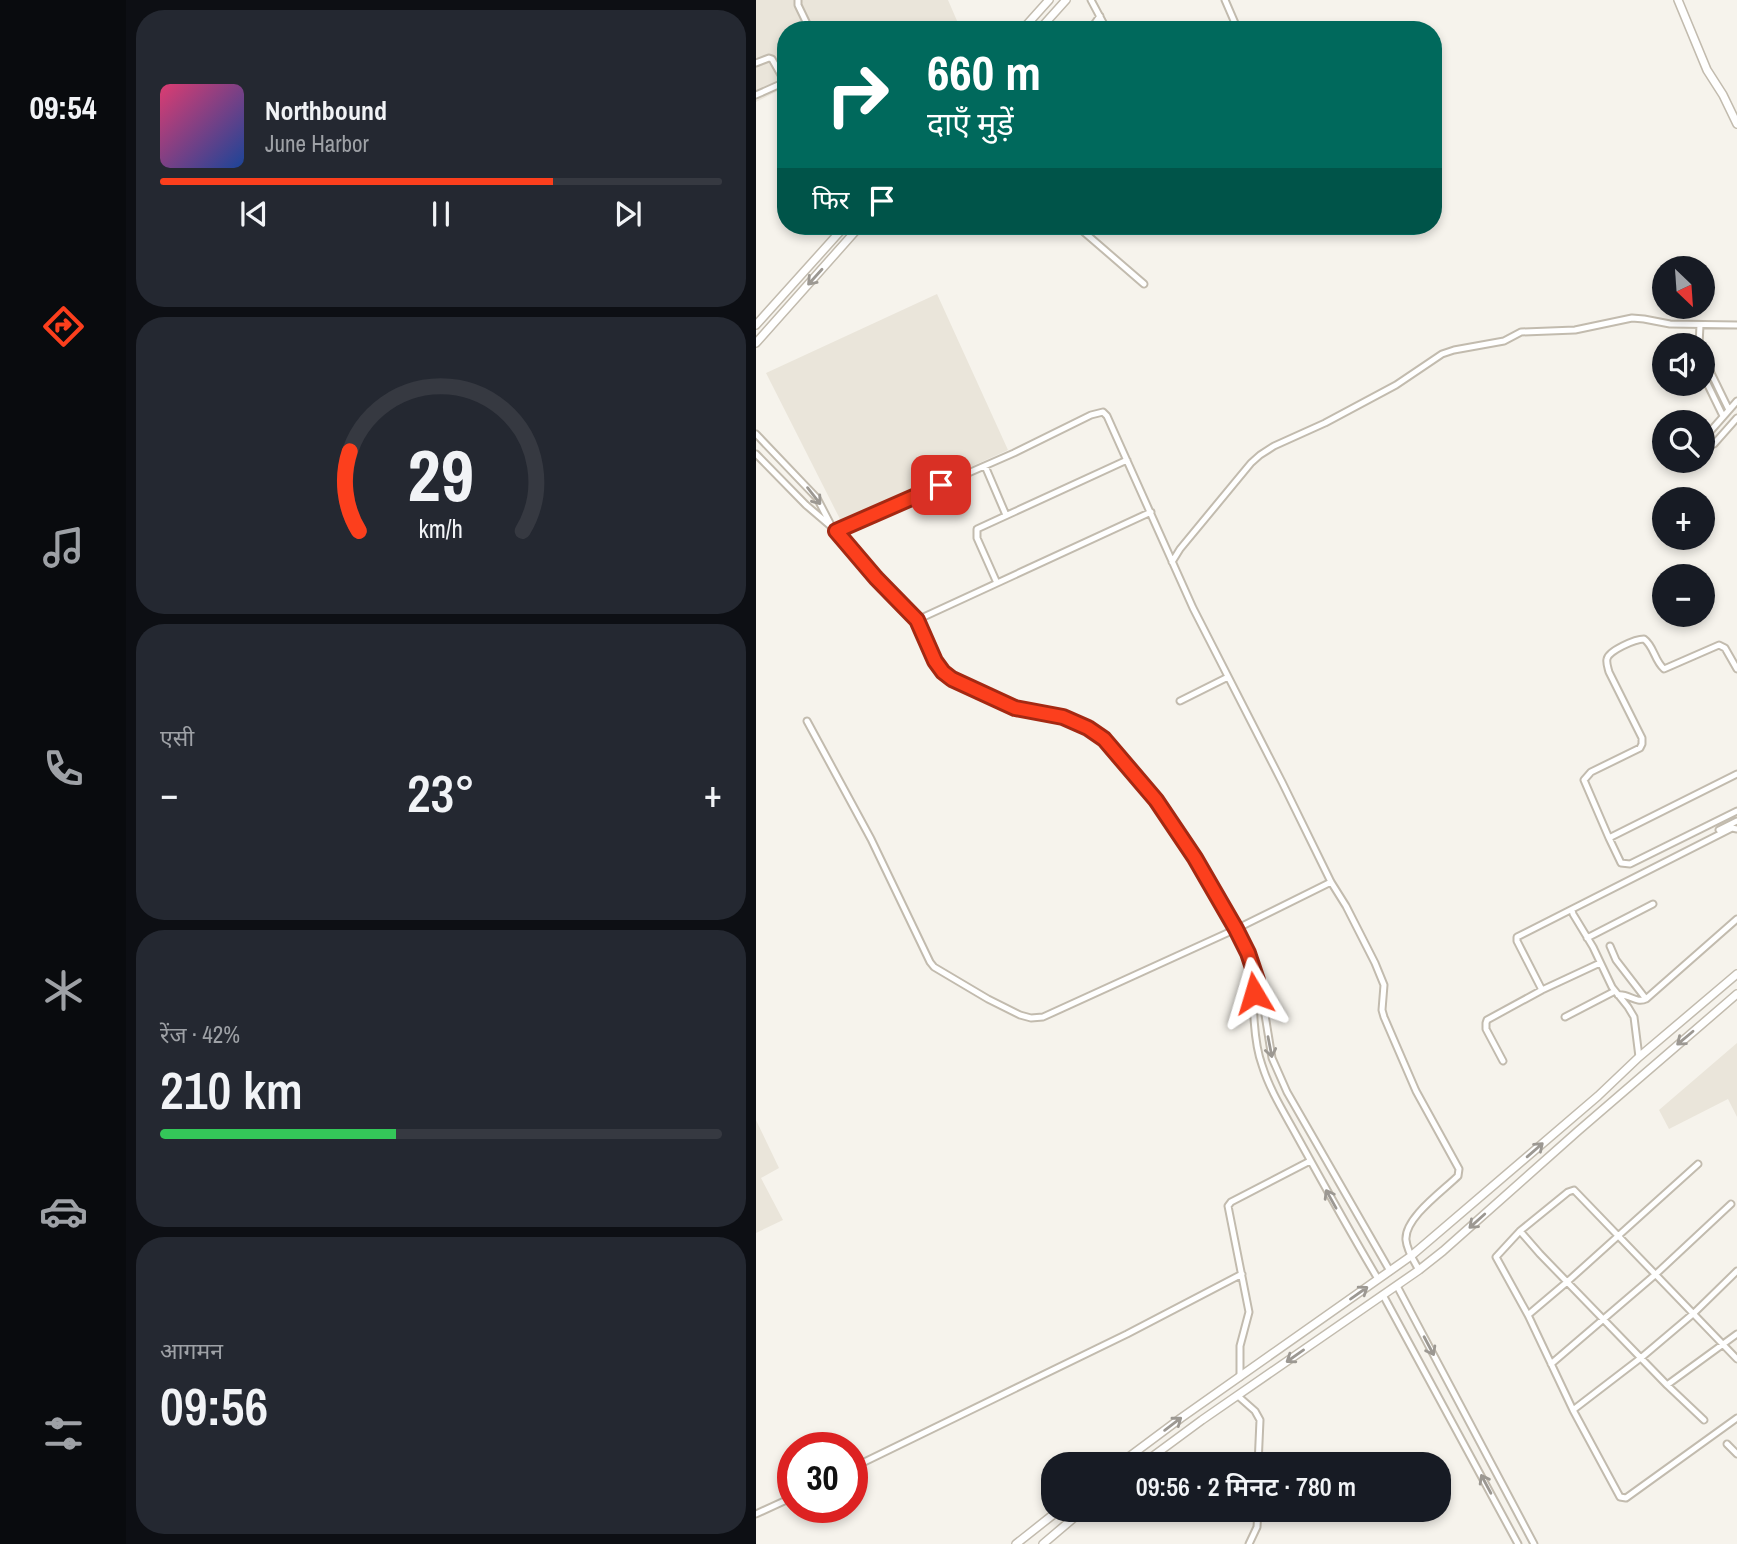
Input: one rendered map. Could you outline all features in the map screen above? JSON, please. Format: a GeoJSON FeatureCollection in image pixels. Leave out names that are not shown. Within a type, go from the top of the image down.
{"type":"FeatureCollection","features":[{"type":"Feature","properties":{"kind":"street"},"geometry":{"type":"LineString","coordinates":[[798,0],[806,21]]}},
{"type":"Feature","properties":{"kind":"street"},"geometry":{"type":"LineString","coordinates":[[1030,21],[1049,0]]}},
{"type":"Feature","properties":{"kind":"street"},"geometry":{"type":"LineString","coordinates":[[1047,21],[1066,0]]}},
{"type":"Feature","properties":{"kind":"street"},"geometry":{"type":"LineString","coordinates":[[1091,0],[1102,21]]}},
{"type":"Feature","properties":{"kind":"street"},"geometry":{"type":"LineString","coordinates":[[1225,0],[1234,21]]}},
{"type":"Feature","properties":{"kind":"street"},"geometry":{"type":"LineString","coordinates":[[1678,0],[1707,70],[1737,124]]}},
{"type":"Feature","properties":{"kind":"street"},"geometry":{"type":"LineString","coordinates":[[1096,21],[1100,16]]}},
{"type":"Feature","properties":{"kind":"street"},"geometry":{"type":"LineString","coordinates":[[756,63],[769,58],[777,67]]}},
{"type":"Feature","properties":{"kind":"street"},"geometry":{"type":"LineString","coordinates":[[756,95],[777,85]]}},
{"type":"Feature","properties":{"kind":"street"},"geometry":{"type":"LineString","coordinates":[[756,325],[837,235]]}},
{"type":"Feature","properties":{"kind":"street"},"geometry":{"type":"LineString","coordinates":[[756,343],[852,235]]}},
{"type":"Feature","properties":{"kind":"street"},"geometry":{"type":"LineString","coordinates":[[1087,235],[1144,284]]}},
{"type":"Feature","properties":{"kind":"street"},"geometry":{"type":"LineString","coordinates":[[1172,562],[1188,539],[1260,455],[1396,385],[1443,354],[1504,341],[1521,332],[1575,330],[1632,318],[1670,324],[1737,325]]}},
{"type":"Feature","properties":{"kind":"street"},"geometry":{"type":"LineString","coordinates":[[1700,325],[1700,333]]}},
{"type":"Feature","properties":{"kind":"street"},"geometry":{"type":"LineString","coordinates":[[1715,381],[1729,410]]}},
{"type":"Feature","properties":{"kind":"street"},"geometry":{"type":"LineString","coordinates":[[1713,396],[1723,416]]}},
{"type":"Feature","properties":{"kind":"street"},"geometry":{"type":"LineString","coordinates":[[1715,426],[1736,404]]}},
{"type":"Feature","properties":{"kind":"street"},"geometry":{"type":"LineString","coordinates":[[834,530],[985,466],[1091,415],[1103,412],[1107,416],[1193,608],[1331,882],[1381,975],[1384,985],[1384,1017],[1416,1091],[1458,1169],[1458,1176],[1409,1225],[1406,1239],[1419,1270]]}},
{"type":"Feature","properties":{"kind":"street"},"geometry":{"type":"LineString","coordinates":[[1715,443],[1737,418]]}},
{"type":"Feature","properties":{"kind":"street"},"geometry":{"type":"LineString","coordinates":[[756,433],[817,498],[834,530]]}},
{"type":"Feature","properties":{"kind":"street"},"geometry":{"type":"LineString","coordinates":[[765,443],[756,454],[834,530],[917,620],[935,661],[943,672],[952,679],[1015,708],[1063,717],[1088,728],[1104,739],[1156,800],[1195,858],[1236,929],[1261,990],[1276,1070],[1390,1271]]}},
{"type":"Feature","properties":{"kind":"street"},"geometry":{"type":"LineString","coordinates":[[996,583],[976,533],[977,529],[1127,460]]}},
{"type":"Feature","properties":{"kind":"street"},"geometry":{"type":"LineString","coordinates":[[985,466],[1006,515]]}},
{"type":"Feature","properties":{"kind":"street"},"geometry":{"type":"LineString","coordinates":[[785,484],[795,475]]}},
{"type":"Feature","properties":{"kind":"street"},"geometry":{"type":"LineString","coordinates":[[917,620],[1151,512]]}},
{"type":"Feature","properties":{"kind":"street"},"geometry":{"type":"LineString","coordinates":[[1737,669],[1725,648],[1719,645],[1664,669],[1650,644],[1644,639],[1637,639],[1608,655],[1609,672],[1642,738],[1642,744],[1640,748],[1588,774],[1584,780],[1621,863],[1630,864],[1737,811]]}},
{"type":"Feature","properties":{"kind":"street"},"geometry":{"type":"LineString","coordinates":[[1180,701],[1228,677]]}},
{"type":"Feature","properties":{"kind":"street"},"geometry":{"type":"LineString","coordinates":[[807,721],[871,839],[930,962],[988,999],[1020,1015],[1043,1017],[1236,929],[1331,882]]}},
{"type":"Feature","properties":{"kind":"street"},"geometry":{"type":"LineString","coordinates":[[1608,838],[1737,775]]}},
{"type":"Feature","properties":{"kind":"street"},"geometry":{"type":"LineString","coordinates":[[1720,830],[1737,821]]}},
{"type":"Feature","properties":{"kind":"street"},"geometry":{"type":"LineString","coordinates":[[1542,990],[1516,938],[1732,828],[1737,829]]}},
{"type":"Feature","properties":{"kind":"street"},"geometry":{"type":"LineString","coordinates":[[1587,938],[1653,904]]}},
{"type":"Feature","properties":{"kind":"street"},"geometry":{"type":"LineString","coordinates":[[1572,909],[1616,993],[1634,1017],[1639,1057]]}},
{"type":"Feature","properties":{"kind":"street"},"geometry":{"type":"LineString","coordinates":[[1565,1017],[1616,993],[1639,1001],[1646,999],[1737,919]]}},
{"type":"Feature","properties":{"kind":"street"},"geometry":{"type":"LineString","coordinates":[[1610,946],[1616,960],[1646,999]]}},
{"type":"Feature","properties":{"kind":"street"},"geometry":{"type":"LineString","coordinates":[[1503,1061],[1486,1029],[1487,1020],[1542,990],[1601,963]]}},
{"type":"Feature","properties":{"kind":"street"},"geometry":{"type":"LineString","coordinates":[[1135,1452],[1411,1256],[1737,974]]}},
{"type":"Feature","properties":{"kind":"street"},"geometry":{"type":"LineString","coordinates":[[1257,980],[1254,990],[1255,1020],[1262,1066],[1310,1161],[1378,1279]]}},
{"type":"Feature","properties":{"kind":"street"},"geometry":{"type":"LineString","coordinates":[[1159,1452],[1443,1251],[1737,994]]}},
{"type":"Feature","properties":{"kind":"street"},"geometry":{"type":"LineString","coordinates":[[1240,1377],[1241,1336],[1249,1317],[1228,1204],[1310,1161]]}},
{"type":"Feature","properties":{"kind":"street"},"geometry":{"type":"LineString","coordinates":[[1528,1315],[1698,1164]]}},
{"type":"Feature","properties":{"kind":"street"},"geometry":{"type":"LineString","coordinates":[[1737,1359],[1574,1190],[1520,1231],[1496,1257],[1528,1315],[1573,1410],[1622,1499],[1737,1418]]}},
{"type":"Feature","properties":{"kind":"street"},"geometry":{"type":"LineString","coordinates":[[1551,1364],[1656,1274],[1731,1204]]}},
{"type":"Feature","properties":{"kind":"street"},"geometry":{"type":"LineString","coordinates":[[1520,1231],[1704,1420]]}},
{"type":"Feature","properties":{"kind":"street"},"geometry":{"type":"LineString","coordinates":[[1573,1410],[1694,1313],[1737,1271]]}},
{"type":"Feature","properties":{"kind":"street"},"geometry":{"type":"LineString","coordinates":[[868,1460],[1127,1334],[1242,1274]]}},
{"type":"Feature","properties":{"kind":"street"},"geometry":{"type":"LineString","coordinates":[[1397,1286],[1534,1544]]}},
{"type":"Feature","properties":{"kind":"street"},"geometry":{"type":"LineString","coordinates":[[1382,1295],[1518,1544]]}},
{"type":"Feature","properties":{"kind":"street"},"geometry":{"type":"LineString","coordinates":[[1667,1385],[1737,1334]]}},
{"type":"Feature","properties":{"kind":"street"},"geometry":{"type":"LineString","coordinates":[[1238,1396],[1258,1415],[1258,1452]]}},
{"type":"Feature","properties":{"kind":"street"},"geometry":{"type":"LineString","coordinates":[[1727,1444],[1737,1454]]}},
{"type":"Feature","properties":{"kind":"street"},"geometry":{"type":"LineString","coordinates":[[756,1514],[777,1504]]}},
{"type":"Feature","properties":{"kind":"street"},"geometry":{"type":"LineString","coordinates":[[1016,1544],[1044,1522]]}},
{"type":"Feature","properties":{"kind":"street"},"geometry":{"type":"LineString","coordinates":[[1043,1544],[1067,1522]]}},
{"type":"Feature","properties":{"kind":"street"},"geometry":{"type":"LineString","coordinates":[[1249,1544],[1257,1522]]}},
{"type":"Feature","properties":{"kind":"shaded area"},"geometry":{"type":"Polygon","coordinates":[[[756,0],[948,0],[957,21],[777,21],[777,92],[756,102],[756,0]]]}},
{"type":"Feature","properties":{"kind":"shaded area"},"geometry":{"type":"Polygon","coordinates":[[[937,294],[1008,450],[843,525],[766,373],[937,294]]]}},
{"type":"Feature","properties":{"kind":"shaded area"},"geometry":{"type":"Polygon","coordinates":[[[1737,1043],[1737,1117],[1728,1099],[1669,1129],[1659,1110],[1737,1043]]]}},
{"type":"Feature","properties":{"kind":"shaded area"},"geometry":{"type":"Polygon","coordinates":[[[756,1120],[779,1168],[761,1178],[783,1220],[756,1233],[756,1120]]]}},
{"type":"Feature","properties":{"kind":"route"},"geometry":{"type":"LineString","coordinates":[[941,485],[836,531],[917,620],[935,661],[952,679],[1015,708],[1063,717],[1088,728],[1104,739],[1156,800],[1195,858],[1248,953],[1257,980],[1254,993]]}}]}
